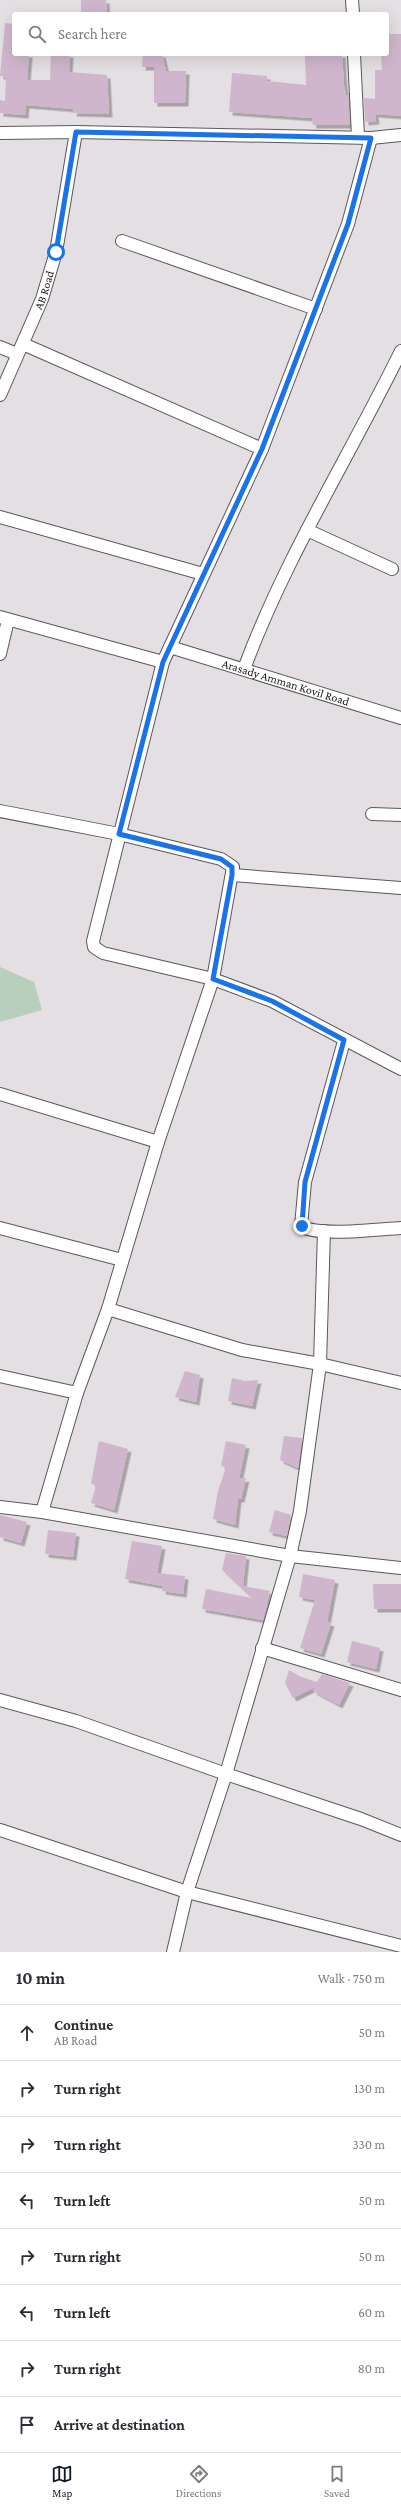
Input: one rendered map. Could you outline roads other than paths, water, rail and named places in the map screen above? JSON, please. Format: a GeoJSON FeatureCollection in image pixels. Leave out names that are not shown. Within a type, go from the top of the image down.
{"type":"FeatureCollection","features":[{"type":"Feature","properties":{"kind":"street"},"geometry":{"type":"LineString","coordinates":[[352,0],[352,12]]}},
{"type":"Feature","properties":{"kind":"street"},"geometry":{"type":"LineString","coordinates":[[354,56],[358,138]]}},
{"type":"Feature","properties":{"kind":"street"},"geometry":{"type":"LineString","coordinates":[[0,133],[76,132],[358,138],[401,136]]}},
{"type":"Feature","properties":{"kind":"street","name":"AB Road"},"geometry":{"type":"LineString","coordinates":[[0,395],[42,299],[56,252],[76,132]]}},
{"type":"Feature","properties":{"kind":"street"},"geometry":{"type":"LineString","coordinates":[[371,138],[348,224],[262,449],[163,662],[93,941],[94,947],[103,953],[213,979],[272,1001],[401,1069]]}},
{"type":"Feature","properties":{"kind":"street"},"geometry":{"type":"LineString","coordinates":[[122,241],[316,309]]}},
{"type":"Feature","properties":{"kind":"street"},"geometry":{"type":"LineString","coordinates":[[0,347],[20,349],[262,449]]}},
{"type":"Feature","properties":{"kind":"street"},"geometry":{"type":"LineString","coordinates":[[244,670],[262,622],[307,530],[364,427],[401,351]]}},
{"type":"Feature","properties":{"kind":"street"},"geometry":{"type":"LineString","coordinates":[[0,517],[203,574]]}},
{"type":"Feature","properties":{"kind":"street"},"geometry":{"type":"LineString","coordinates":[[307,530],[392,569]]}},
{"type":"Feature","properties":{"kind":"street"},"geometry":{"type":"LineString","coordinates":[[0,654],[4,618],[163,662]]}},
{"type":"Feature","properties":{"kind":"street","name":"Arasady Amman Kovil Road"},"geometry":{"type":"LineString","coordinates":[[170,647],[401,718]]}},
{"type":"Feature","properties":{"kind":"street"},"geometry":{"type":"LineString","coordinates":[[0,811],[119,834],[221,859],[232,867],[232,875],[213,979],[158,1142],[108,1309],[77,1394],[42,1512]]}},
{"type":"Feature","properties":{"kind":"street"},"geometry":{"type":"LineString","coordinates":[[372,814],[401,815]]}},
{"type":"Feature","properties":{"kind":"street"},"geometry":{"type":"LineString","coordinates":[[232,875],[401,888]]}},
{"type":"Feature","properties":{"kind":"street"},"geometry":{"type":"LineString","coordinates":[[344,1040],[305,1182],[302,1226],[308,1230],[324,1231],[401,1228]]}},
{"type":"Feature","properties":{"kind":"street"},"geometry":{"type":"LineString","coordinates":[[0,1094],[158,1142]]}},
{"type":"Feature","properties":{"kind":"street"},"geometry":{"type":"LineString","coordinates":[[0,1228],[122,1260]]}},
{"type":"Feature","properties":{"kind":"street"},"geometry":{"type":"LineString","coordinates":[[173,1952],[187,1892],[226,1774],[290,1556],[300,1511],[320,1364],[324,1231]]}},
{"type":"Feature","properties":{"kind":"street"},"geometry":{"type":"LineString","coordinates":[[108,1309],[242,1350],[320,1364],[401,1383]]}},
{"type":"Feature","properties":{"kind":"street"},"geometry":{"type":"LineString","coordinates":[[0,1376],[77,1394]]}},
{"type":"Feature","properties":{"kind":"street"},"geometry":{"type":"LineString","coordinates":[[0,1507],[42,1512],[290,1556],[401,1568]]}},
{"type":"Feature","properties":{"kind":"street"},"geometry":{"type":"LineString","coordinates":[[262,1648],[401,1690]]}},
{"type":"Feature","properties":{"kind":"street"},"geometry":{"type":"LineString","coordinates":[[0,1700],[76,1720],[226,1774],[361,1819],[401,1836]]}},
{"type":"Feature","properties":{"kind":"street"},"geometry":{"type":"LineString","coordinates":[[0,1830],[187,1892],[401,1946]]}}]}
